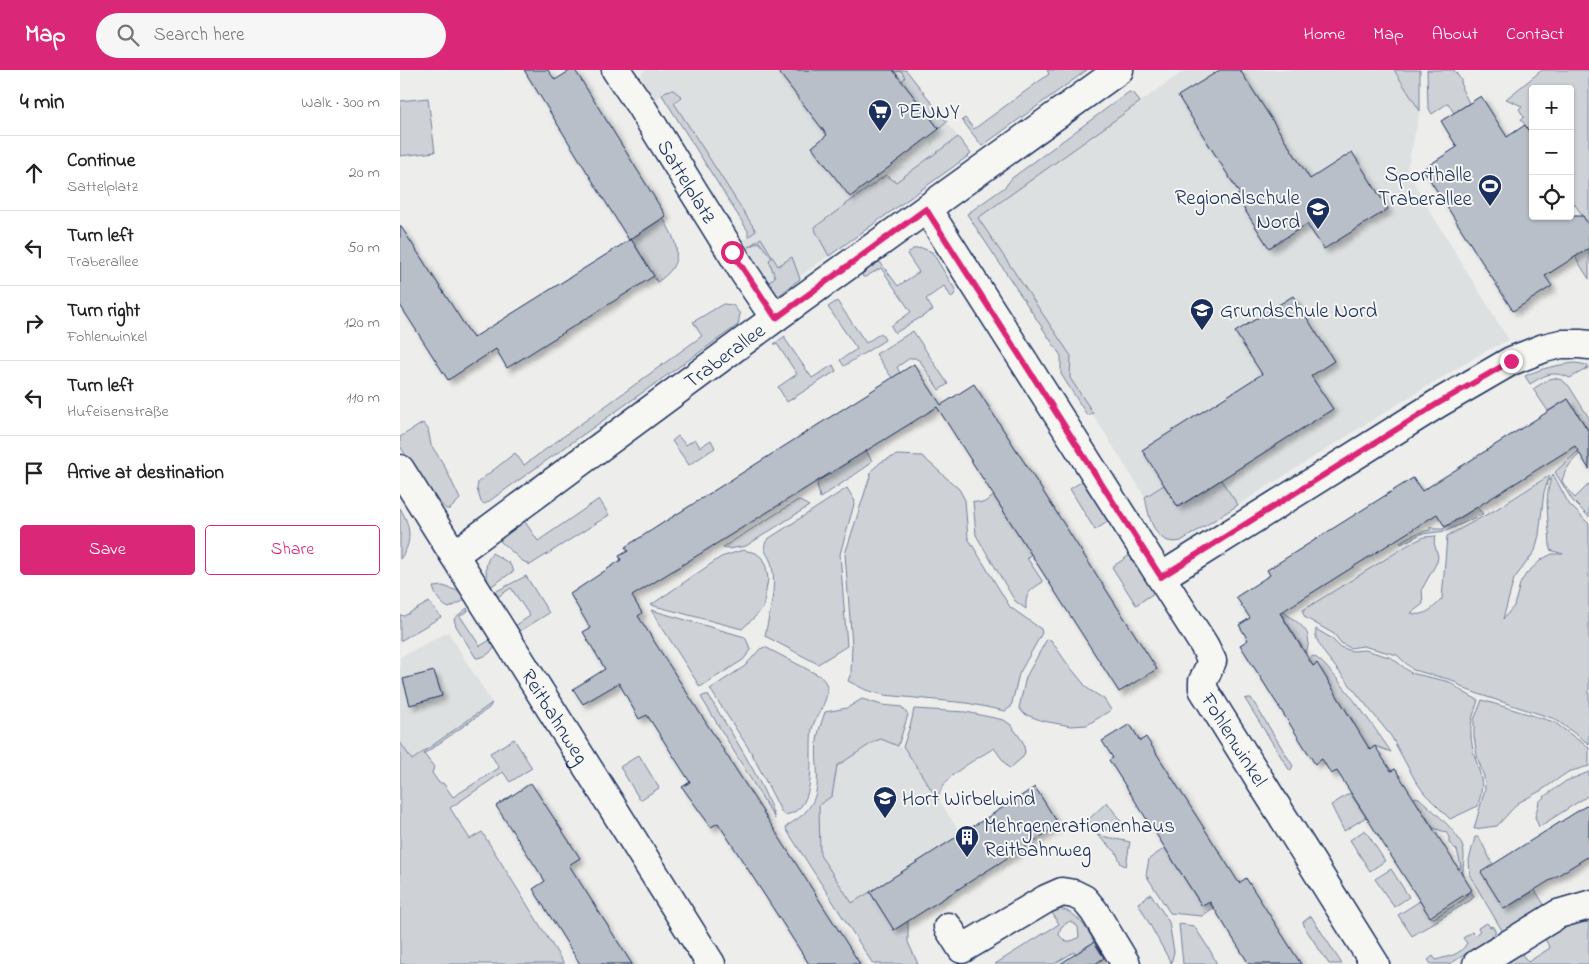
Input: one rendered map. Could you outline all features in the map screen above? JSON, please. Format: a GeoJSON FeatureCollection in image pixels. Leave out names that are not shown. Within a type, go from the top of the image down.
{"type":"FeatureCollection","features":[{"type":"Feature","properties":{"kind":"street","name":"Sattelplatz"},"geometry":{"type":"LineString","coordinates":[[616,70],[776,318]]}},
{"type":"Feature","properties":{"kind":"street","name":"Traberallee"},"geometry":{"type":"LineString","coordinates":[[454,555],[776,318],[1119,70]]}},
{"type":"Feature","properties":{"kind":"street","name":"Fohlenwinkel"},"geometry":{"type":"LineString","coordinates":[[926,209],[1204,645],[1212,661],[1203,681],[1203,690],[1375,964]]}},
{"type":"Feature","properties":{"kind":"street"},"geometry":{"type":"LineString","coordinates":[[1161,577],[1437,404],[1511,361],[1544,348],[1561,344],[1589,345]]}},
{"type":"Feature","properties":{"kind":"street","name":"Reitbahnweg"},"geometry":{"type":"LineString","coordinates":[[400,469],[711,964]]}},
{"type":"Feature","properties":{"kind":"street"},"geometry":{"type":"LineString","coordinates":[[948,927],[962,949],[1046,899],[1062,892],[1074,894],[1084,899],[1094,911],[1126,964]]}},
{"type":"Feature","properties":{"kind":"street"},"geometry":{"type":"LineString","coordinates":[[1477,964],[1558,914],[1589,905]]}},
{"type":"Feature","properties":{"kind":"shaded area"},"geometry":{"type":"Polygon","coordinates":[[[645,70],[906,70],[958,137],[896,182],[911,197],[771,297],[738,243],[748,237],[748,231],[662,95],[649,102],[640,86],[642,73],[645,70]]]}},
{"type":"Feature","properties":{"kind":"shaded area"},"geometry":{"type":"Polygon","coordinates":[[[893,70],[906,70],[947,122],[939,129],[902,82],[905,77],[901,71],[895,72],[893,70]]]}},
{"type":"Feature","properties":{"kind":"shaded area"},"geometry":{"type":"Polygon","coordinates":[[[1047,70],[1087,70],[982,146],[962,120],[965,118],[974,129],[1049,74],[1047,70]]]}},
{"type":"Feature","properties":{"kind":"shaded area"},"geometry":{"type":"Polygon","coordinates":[[[1185,70],[1394,70],[1420,111],[1407,170],[1509,340],[1486,351],[1398,404],[1181,541],[1173,543],[1166,541],[1157,532],[1150,520],[1145,497],[1070,378],[1071,356],[978,218],[1185,70]]]}},
{"type":"Feature","properties":{"kind":"shaded area"},"geometry":{"type":"Polygon","coordinates":[[[1394,70],[1420,70],[1420,111],[1394,70]]]}},
{"type":"Feature","properties":{"kind":"shaded area"},"geometry":{"type":"Polygon","coordinates":[[[1427,70],[1454,70],[1461,80],[1462,89],[1469,103],[1454,113],[1448,103],[1432,114],[1428,107],[1427,70]]]}},
{"type":"Feature","properties":{"kind":"shaded area"},"geometry":{"type":"Polygon","coordinates":[[[1542,70],[1589,70],[1589,226],[1574,203],[1574,85],[1529,85],[1529,132],[1521,119],[1524,117],[1519,109],[1522,106],[1506,99],[1542,70]]]}},
{"type":"Feature","properties":{"kind":"shaded area"},"geometry":{"type":"Polygon","coordinates":[[[673,90],[682,97],[674,103],[756,231],[748,237],[748,231],[662,95],[666,91],[673,90]]]}},
{"type":"Feature","properties":{"kind":"shaded area"},"geometry":{"type":"Polygon","coordinates":[[[1129,92],[1134,93],[1140,102],[978,218],[1071,356],[1070,378],[1093,413],[1087,415],[1061,374],[1061,356],[967,214],[1005,187],[1012,178],[1129,92]]]}},
{"type":"Feature","properties":{"kind":"shaded area"},"geometry":{"type":"Polygon","coordinates":[[[428,98],[435,152],[400,156],[400,101],[428,98]]]}},
{"type":"Feature","properties":{"kind":"shaded area"},"geometry":{"type":"Polygon","coordinates":[[[958,137],[971,154],[829,256],[815,227],[886,175],[896,182],[958,137]]]}},
{"type":"Feature","properties":{"kind":"shaded area"},"geometry":{"type":"Polygon","coordinates":[[[663,218],[675,244],[676,260],[666,275],[657,282],[631,239],[663,218]]]}},
{"type":"Feature","properties":{"kind":"shaded area"},"geometry":{"type":"Polygon","coordinates":[[[761,238],[778,266],[792,257],[800,279],[777,297],[765,286],[775,277],[769,260],[772,258],[759,242],[748,247],[761,238]]]}},
{"type":"Feature","properties":{"kind":"shaded area"},"geometry":{"type":"Polygon","coordinates":[[[922,248],[932,252],[956,291],[952,298],[944,286],[926,299],[933,310],[895,333],[891,326],[911,312],[881,268],[865,277],[862,274],[880,262],[898,286],[919,272],[907,254],[913,249],[922,248]]]}},
{"type":"Feature","properties":{"kind":"shaded area"},"geometry":{"type":"Polygon","coordinates":[[[1589,248],[1589,279],[1575,257],[1589,248]]]}},
{"type":"Feature","properties":{"kind":"shaded area"},"geometry":{"type":"Polygon","coordinates":[[[837,301],[866,343],[881,333],[885,340],[844,366],[840,360],[857,349],[828,307],[837,301]]]}},
{"type":"Feature","properties":{"kind":"shaded area"},"geometry":{"type":"Polygon","coordinates":[[[723,304],[733,305],[740,314],[738,325],[485,504],[481,502],[477,489],[478,482],[515,453],[524,465],[702,336],[693,322],[723,304]]]}},
{"type":"Feature","properties":{"kind":"shaded area"},"geometry":{"type":"Polygon","coordinates":[[[913,331],[948,384],[939,390],[920,361],[915,358],[910,358],[897,367],[900,373],[892,378],[876,354],[913,331]]]}},
{"type":"Feature","properties":{"kind":"shaded area"},"geometry":{"type":"Polygon","coordinates":[[[785,336],[785,339],[812,378],[833,365],[836,371],[787,402],[778,387],[797,374],[777,344],[774,344],[785,336]]]}},
{"type":"Feature","properties":{"kind":"shaded area"},"geometry":{"type":"Polygon","coordinates":[[[1575,363],[1588,365],[1588,368],[1570,378],[1553,374],[1540,378],[1530,384],[1525,376],[1550,367],[1575,363]]]}},
{"type":"Feature","properties":{"kind":"shaded area"},"geometry":{"type":"Polygon","coordinates":[[[1554,378],[1562,380],[1569,386],[1589,418],[1589,432],[1568,399],[1548,411],[1533,389],[1554,378]]]}},
{"type":"Feature","properties":{"kind":"shaded area"},"geometry":{"type":"Polygon","coordinates":[[[423,423],[428,429],[431,445],[444,465],[460,499],[450,509],[446,509],[436,499],[400,446],[400,437],[423,423]]]}},
{"type":"Feature","properties":{"kind":"shaded area"},"geometry":{"type":"Polygon","coordinates":[[[678,436],[686,445],[695,439],[700,447],[711,440],[715,448],[689,465],[672,441],[678,436]]]}},
{"type":"Feature","properties":{"kind":"shaded area"},"geometry":{"type":"Polygon","coordinates":[[[866,450],[872,461],[820,498],[817,484],[821,478],[866,450]]]}},
{"type":"Feature","properties":{"kind":"shaded area"},"geometry":{"type":"Polygon","coordinates":[[[1578,451],[1580,454],[1569,466],[1562,481],[1575,498],[1589,484],[1589,517],[1572,500],[1555,472],[1578,451]]]}},
{"type":"Feature","properties":{"kind":"shaded area"},"geometry":{"type":"Polygon","coordinates":[[[897,455],[922,456],[959,489],[965,500],[968,538],[1010,607],[1041,629],[1042,633],[1019,674],[1011,707],[1005,711],[967,703],[884,695],[866,690],[848,681],[851,673],[852,645],[845,554],[872,470],[881,462],[897,455]]]}},
{"type":"Feature","properties":{"kind":"shaded area"},"geometry":{"type":"Polygon","coordinates":[[[1553,474],[1569,504],[1589,524],[1589,744],[1555,719],[1465,689],[1452,680],[1413,670],[1397,655],[1363,646],[1350,648],[1341,643],[1334,634],[1306,618],[1303,614],[1303,610],[1408,545],[1424,537],[1436,536],[1434,543],[1438,556],[1437,562],[1422,589],[1423,604],[1411,613],[1420,614],[1428,611],[1442,599],[1447,536],[1495,510],[1550,475],[1544,492],[1539,535],[1535,551],[1514,579],[1503,619],[1514,606],[1520,584],[1526,574],[1542,559],[1552,554],[1563,554],[1550,550],[1547,501],[1553,474]]]}},
{"type":"Feature","properties":{"kind":"shaded area"},"geometry":{"type":"Polygon","coordinates":[[[1087,478],[1112,519],[1095,530],[1070,489],[1087,478]]]}},
{"type":"Feature","properties":{"kind":"shaded area"},"geometry":{"type":"Polygon","coordinates":[[[1221,480],[1238,505],[1181,541],[1172,542],[1165,539],[1154,529],[1145,497],[1164,485],[1178,507],[1221,480]]]}},
{"type":"Feature","properties":{"kind":"shaded area"},"geometry":{"type":"Polygon","coordinates":[[[847,488],[855,501],[840,554],[847,646],[818,664],[765,636],[774,584],[772,566],[765,546],[768,539],[847,488]]]}},
{"type":"Feature","properties":{"kind":"shaded area"},"geometry":{"type":"Polygon","coordinates":[[[994,496],[1031,554],[1027,558],[1043,582],[1029,592],[1026,599],[1026,609],[1015,601],[976,535],[973,501],[983,503],[994,496]]]}},
{"type":"Feature","properties":{"kind":"shaded area"},"geometry":{"type":"Polygon","coordinates":[[[599,499],[609,515],[530,565],[521,560],[500,541],[523,519],[538,541],[599,499]]]}},
{"type":"Feature","properties":{"kind":"shaded area"},"geometry":{"type":"Polygon","coordinates":[[[798,500],[809,506],[746,546],[729,549],[727,547],[724,549],[723,547],[798,500]]]}},
{"type":"Feature","properties":{"kind":"shaded area"},"geometry":{"type":"Polygon","coordinates":[[[1477,507],[1483,514],[1446,531],[1421,534],[1401,544],[1400,542],[1414,534],[1430,530],[1430,527],[1444,529],[1477,507]]]}},
{"type":"Feature","properties":{"kind":"shaded area"},"geometry":{"type":"Polygon","coordinates":[[[400,508],[408,528],[409,541],[400,559],[400,508]]]}},
{"type":"Feature","properties":{"kind":"shaded area"},"geometry":{"type":"Polygon","coordinates":[[[743,550],[756,553],[762,558],[768,579],[763,609],[742,629],[651,605],[721,557],[743,550]]]}},
{"type":"Feature","properties":{"kind":"shaded area"},"geometry":{"type":"Polygon","coordinates":[[[492,553],[509,563],[514,571],[490,587],[486,569],[492,553]]]}},
{"type":"Feature","properties":{"kind":"shaded area"},"geometry":{"type":"Polygon","coordinates":[[[1133,553],[1157,591],[1136,605],[1112,567],[1133,553]]]}},
{"type":"Feature","properties":{"kind":"shaded area"},"geometry":{"type":"Polygon","coordinates":[[[526,576],[549,613],[517,633],[512,628],[530,616],[511,588],[493,600],[491,594],[526,576]]]}},
{"type":"Feature","properties":{"kind":"shaded area"},"geometry":{"type":"Polygon","coordinates":[[[443,586],[464,593],[469,598],[449,608],[443,605],[433,587],[443,586]]]}},
{"type":"Feature","properties":{"kind":"shaded area"},"geometry":{"type":"Polygon","coordinates":[[[429,602],[441,617],[400,641],[400,615],[404,616],[429,602]]]}},
{"type":"Feature","properties":{"kind":"shaded area"},"geometry":{"type":"Polygon","coordinates":[[[1274,603],[1307,633],[1308,647],[1306,653],[1274,603]]]}},
{"type":"Feature","properties":{"kind":"shaded area"},"geometry":{"type":"Polygon","coordinates":[[[467,608],[468,611],[460,616],[480,646],[495,637],[497,643],[483,657],[476,658],[456,626],[454,619],[467,608]]]}},
{"type":"Feature","properties":{"kind":"shaded area"},"geometry":{"type":"Polygon","coordinates":[[[651,610],[745,637],[751,650],[743,660],[700,687],[651,610]]]}},
{"type":"Feature","properties":{"kind":"shaded area"},"geometry":{"type":"Polygon","coordinates":[[[1316,629],[1331,638],[1340,647],[1352,651],[1365,650],[1392,658],[1411,673],[1450,682],[1478,700],[1472,720],[1471,739],[1482,782],[1478,806],[1450,819],[1425,794],[1415,780],[1391,736],[1325,654],[1317,639],[1316,629]]]}},
{"type":"Feature","properties":{"kind":"shaded area"},"geometry":{"type":"Polygon","coordinates":[[[448,632],[492,703],[411,760],[400,742],[400,657],[448,632]]]}},
{"type":"Feature","properties":{"kind":"shaded area"},"geometry":{"type":"Polygon","coordinates":[[[1047,639],[1051,640],[1088,689],[1104,699],[1111,710],[1087,725],[1071,726],[1043,721],[1024,714],[1019,708],[1026,677],[1047,639]]]}},
{"type":"Feature","properties":{"kind":"shaded area"},"geometry":{"type":"Polygon","coordinates":[[[765,647],[820,676],[827,687],[826,699],[812,729],[808,792],[803,803],[796,811],[785,815],[782,813],[751,752],[710,689],[745,666],[760,649],[765,647]]]}},
{"type":"Feature","properties":{"kind":"shaded area"},"geometry":{"type":"Polygon","coordinates":[[[1313,656],[1341,684],[1391,752],[1375,746],[1367,752],[1351,726],[1354,723],[1316,664],[1313,666],[1309,659],[1313,656]]]}},
{"type":"Feature","properties":{"kind":"shaded area"},"geometry":{"type":"Polygon","coordinates":[[[708,695],[745,756],[762,788],[775,819],[701,697],[708,695]]]}},
{"type":"Feature","properties":{"kind":"shaded area"},"geometry":{"type":"Polygon","coordinates":[[[1251,698],[1293,766],[1290,771],[1245,699],[1251,698]]]}},
{"type":"Feature","properties":{"kind":"shaded area"},"geometry":{"type":"Polygon","coordinates":[[[862,699],[882,705],[902,707],[908,715],[898,746],[881,739],[837,766],[832,796],[819,805],[820,855],[852,903],[870,892],[894,929],[908,921],[908,942],[918,964],[873,964],[786,829],[787,826],[806,812],[816,793],[817,741],[825,712],[847,708],[862,699]]]}},
{"type":"Feature","properties":{"kind":"shaded area"},"geometry":{"type":"Polygon","coordinates":[[[1482,700],[1554,722],[1589,748],[1589,766],[1568,772],[1542,790],[1518,803],[1497,826],[1474,829],[1485,789],[1474,736],[1474,720],[1482,700]]]}},
{"type":"Feature","properties":{"kind":"shaded area"},"geometry":{"type":"Polygon","coordinates":[[[492,703],[489,708],[424,754],[434,767],[432,773],[439,783],[443,783],[453,797],[499,768],[490,753],[514,739],[532,768],[510,782],[503,772],[450,808],[470,839],[482,832],[564,964],[400,964],[400,742],[412,760],[492,703]]]}},
{"type":"Feature","properties":{"kind":"shaded area"},"geometry":{"type":"Polygon","coordinates":[[[914,709],[966,712],[1004,720],[1011,725],[1023,742],[1025,752],[1023,757],[1009,769],[994,748],[952,776],[940,791],[938,800],[903,747],[914,709]]]}},
{"type":"Feature","properties":{"kind":"shaded area","name":"Hort Wirbelwind"},"geometry":{"type":"Polygon","coordinates":[[[881,739],[905,749],[961,834],[918,861],[931,881],[852,903],[820,855],[819,804],[832,796],[837,766],[881,739]]]}},
{"type":"Feature","properties":{"kind":"shaded area"},"geometry":{"type":"Polygon","coordinates":[[[639,755],[659,788],[640,800],[620,767],[639,755]]]}},
{"type":"Feature","properties":{"kind":"shaded area"},"geometry":{"type":"Polygon","coordinates":[[[1589,772],[1589,795],[1539,827],[1535,817],[1539,802],[1566,781],[1589,772]]]}},
{"type":"Feature","properties":{"kind":"shaded area"},"geometry":{"type":"Polygon","coordinates":[[[1350,793],[1366,817],[1344,831],[1331,805],[1350,793]]]}},
{"type":"Feature","properties":{"kind":"shaded area"},"geometry":{"type":"Polygon","coordinates":[[[1415,797],[1419,798],[1444,821],[1460,841],[1464,852],[1464,879],[1474,896],[1471,900],[1412,936],[1398,915],[1420,901],[1430,917],[1434,918],[1464,899],[1468,893],[1451,867],[1460,868],[1461,866],[1457,850],[1449,843],[1449,837],[1446,832],[1433,828],[1419,806],[1410,802],[1415,797]]]}},
{"type":"Feature","properties":{"kind":"shaded area"},"geometry":{"type":"Polygon","coordinates":[[[1107,802],[1122,823],[1119,827],[1111,830],[1101,829],[1089,821],[1107,802]]]}},
{"type":"Feature","properties":{"kind":"shaded area"},"geometry":{"type":"Polygon","coordinates":[[[1365,830],[1385,861],[1370,871],[1350,840],[1365,830]]]}},
{"type":"Feature","properties":{"kind":"shaded area"},"geometry":{"type":"Polygon","coordinates":[[[1097,835],[1130,842],[1126,866],[1121,864],[1116,852],[1097,835]]]}},
{"type":"Feature","properties":{"kind":"shaded area"},"geometry":{"type":"Polygon","coordinates":[[[1475,837],[1479,837],[1493,865],[1504,909],[1535,890],[1545,906],[1503,932],[1470,876],[1469,860],[1475,837]]]}},
{"type":"Feature","properties":{"kind":"shaded area"},"geometry":{"type":"Polygon","coordinates":[[[1165,848],[1202,906],[1209,902],[1213,908],[1202,916],[1170,913],[1146,875],[1149,859],[1165,848]]]}},
{"type":"Feature","properties":{"kind":"shaded area"},"geometry":{"type":"Polygon","coordinates":[[[1391,869],[1409,897],[1394,907],[1375,879],[1391,869]]]}},
{"type":"Feature","properties":{"kind":"shaded area"},"geometry":{"type":"Polygon","coordinates":[[[1151,894],[1169,922],[1174,952],[1171,963],[1138,903],[1151,894]]]}},
{"type":"Feature","properties":{"kind":"shaded area"},"geometry":{"type":"Polygon","coordinates":[[[1052,906],[1067,911],[1080,920],[1086,928],[1094,942],[1079,951],[1087,964],[1081,964],[1074,952],[1054,964],[995,964],[1059,924],[1049,908],[1052,906]],[[1070,921],[1061,927],[1059,935],[1066,942],[1074,940],[1079,937],[1078,927],[1070,921]]]}},
{"type":"Feature","properties":{"kind":"shaded area"},"geometry":{"type":"Polygon","coordinates":[[[1311,916],[1342,964],[1329,964],[1305,928],[1303,922],[1311,916]]]}},
{"type":"Feature","properties":{"kind":"shaded area"},"geometry":{"type":"Polygon","coordinates":[[[1566,920],[1589,923],[1589,964],[1511,964],[1507,956],[1518,949],[1528,962],[1550,948],[1542,934],[1566,920]]]}},
{"type":"Feature","properties":{"kind":"shaded area"},"geometry":{"type":"Polygon","coordinates":[[[1487,923],[1495,930],[1495,935],[1450,964],[1431,964],[1428,960],[1433,956],[1436,960],[1461,951],[1467,943],[1463,938],[1472,932],[1475,935],[1480,931],[1478,928],[1487,923]]]}},
{"type":"Feature","properties":{"kind":"shaded area"},"geometry":{"type":"Polygon","coordinates":[[[1179,924],[1194,926],[1217,964],[1183,964],[1179,924]]]}},
{"type":"Feature","properties":{"kind":"building"},"geometry":{"type":"Polygon","coordinates":[[[524,70],[548,70],[555,80],[571,70],[575,70],[666,216],[629,240],[524,70]]]}},
{"type":"Feature","properties":{"kind":"building","name":"PENNY"},"geometry":{"type":"Polygon","coordinates":[[[777,70],[893,70],[939,129],[850,197],[812,147],[827,135],[777,70]]]}},
{"type":"Feature","properties":{"kind":"building"},"geometry":{"type":"Polygon","coordinates":[[[1220,70],[1240,70],[1310,179],[1352,152],[1388,209],[1324,249],[1307,224],[1269,248],[1236,196],[1240,194],[1178,96],[1220,70]]]}},
{"type":"Feature","properties":{"kind":"building","name":"Sporthalle Traberallee"},"geometry":{"type":"Polygon","coordinates":[[[1481,96],[1507,137],[1525,125],[1529,132],[1529,220],[1574,220],[1574,216],[1583,216],[1589,226],[1589,248],[1545,276],[1552,286],[1513,311],[1423,169],[1457,147],[1441,121],[1481,96]]]}},
{"type":"Feature","properties":{"kind":"building"},"geometry":{"type":"Polygon","coordinates":[[[400,225],[473,338],[631,239],[654,276],[507,368],[496,349],[448,380],[400,305],[400,225]]]}},
{"type":"Feature","properties":{"kind":"building"},"geometry":{"type":"Polygon","coordinates":[[[1293,296],[1334,361],[1311,376],[1333,409],[1178,507],[1142,450],[1262,374],[1235,332],[1293,296]]]}},
{"type":"Feature","properties":{"kind":"building"},"geometry":{"type":"Polygon","coordinates":[[[914,364],[941,405],[974,384],[1157,669],[1119,692],[937,407],[632,596],[642,613],[638,616],[860,964],[809,964],[718,823],[711,827],[682,787],[690,782],[647,715],[639,719],[619,683],[583,704],[573,689],[605,669],[583,632],[590,628],[570,594],[621,560],[619,556],[628,551],[625,547],[914,364]]]}},
{"type":"Feature","properties":{"kind":"building"},"geometry":{"type":"Polygon","coordinates":[[[1568,399],[1589,432],[1589,469],[1575,446],[1445,527],[1437,514],[1280,613],[1313,666],[1317,663],[1370,750],[1375,746],[1391,771],[1395,769],[1472,890],[1430,917],[1337,771],[1331,774],[1322,759],[1315,764],[1240,645],[1248,640],[1239,625],[1250,618],[1236,597],[1270,575],[1267,570],[1413,478],[1422,491],[1568,399]]]}},
{"type":"Feature","properties":{"kind":"building"},"geometry":{"type":"Polygon","coordinates":[[[434,671],[442,696],[410,705],[403,679],[434,671]]]}},
{"type":"Feature","properties":{"kind":"building"},"geometry":{"type":"Polygon","coordinates":[[[1130,724],[1140,741],[1146,737],[1239,883],[1246,878],[1301,964],[1249,964],[1210,902],[1202,906],[1109,760],[1113,758],[1102,741],[1130,724]]]}},
{"type":"Feature","properties":{"kind":"building"},"geometry":{"type":"Polygon","coordinates":[[[531,783],[580,858],[569,865],[632,964],[580,964],[533,889],[545,881],[496,806],[531,783]]]}},
{"type":"Feature","properties":{"kind":"building","name":"Mehrgenerationenhaus Reitbahnweg"},"geometry":{"type":"Polygon","coordinates":[[[1035,787],[1059,825],[894,930],[870,892],[1035,787]]]}},
{"type":"Feature","properties":{"kind":"building"},"geometry":{"type":"Polygon","coordinates":[[[1589,804],[1589,856],[1504,909],[1481,872],[1589,804]]]}},
{"type":"Feature","properties":{"kind":"building"},"geometry":{"type":"Polygon","coordinates":[[[1094,942],[1104,958],[1095,964],[1060,964],[1094,942]]]}},
{"type":"Feature","properties":{"kind":"place","name":"PENNY"},"geometry":{"type":"Point","coordinates":[880,132]}},
{"type":"Feature","properties":{"kind":"place","name":"Sporthalle Traberallee"},"geometry":{"type":"Point","coordinates":[1490,207]}},
{"type":"Feature","properties":{"kind":"place","name":"Regionalschule Nord"},"geometry":{"type":"Point","coordinates":[1318,230]}},
{"type":"Feature","properties":{"kind":"place","name":"Grundschule Nord"},"geometry":{"type":"Point","coordinates":[1202,331]}},
{"type":"Feature","properties":{"kind":"place","name":"Hort Wirbelwind"},"geometry":{"type":"Point","coordinates":[885,819]}},
{"type":"Feature","properties":{"kind":"place","name":"Mehrgenerationenhaus Reitbahnweg"},"geometry":{"type":"Point","coordinates":[967,858]}},
{"type":"Feature","properties":{"kind":"route"},"geometry":{"type":"LineString","coordinates":[[732,252],[776,318],[926,209],[939,226],[1161,577],[1469,384],[1511,361]]}}]}
